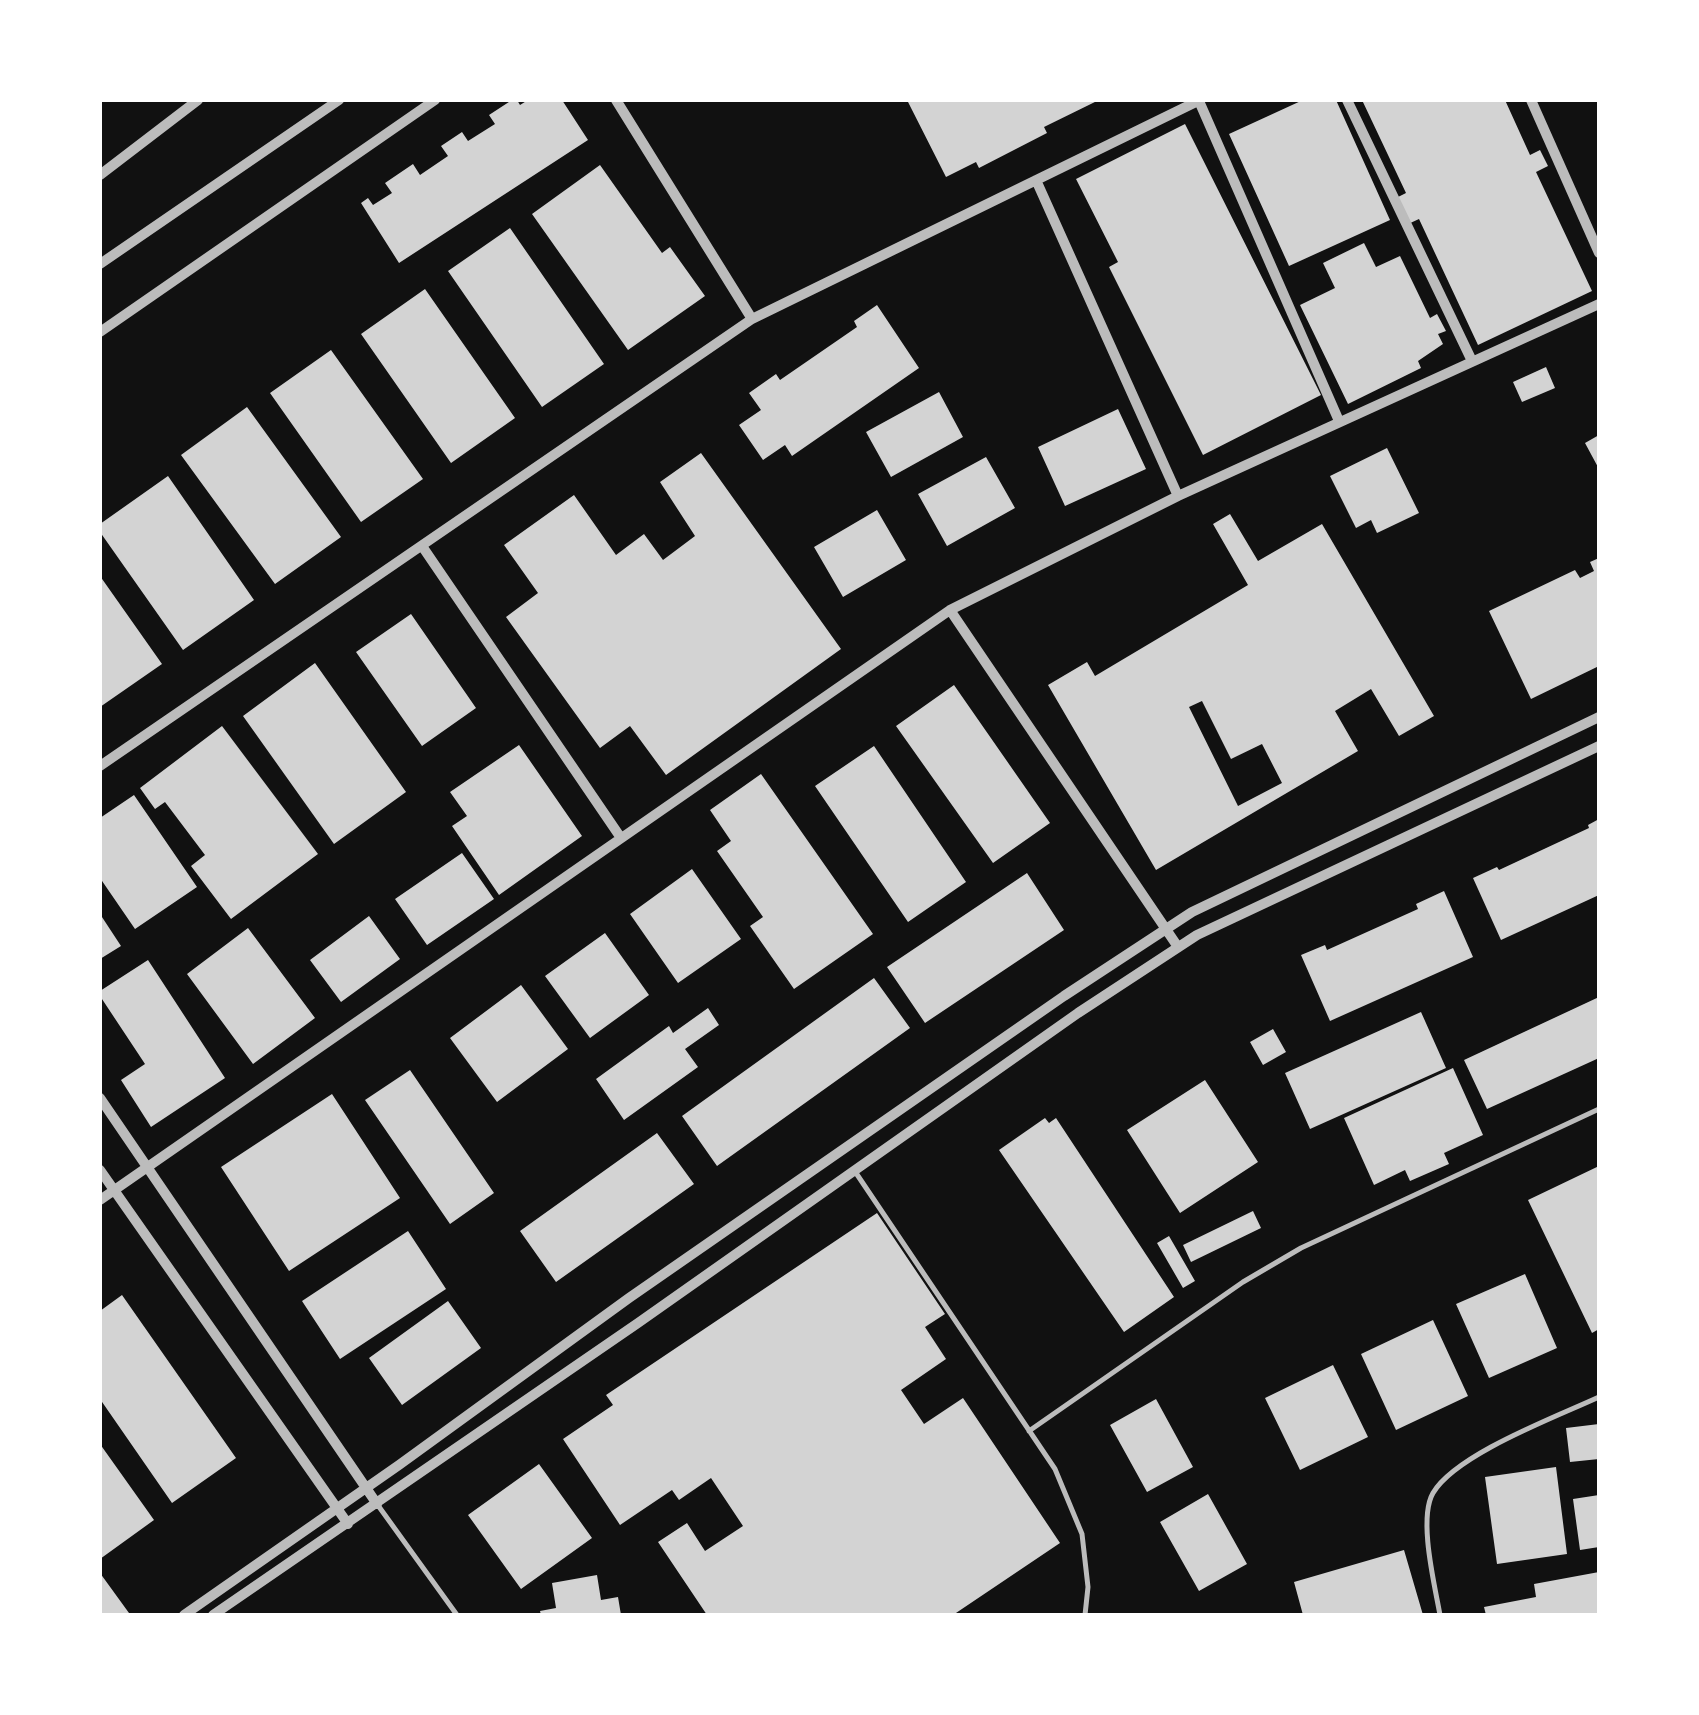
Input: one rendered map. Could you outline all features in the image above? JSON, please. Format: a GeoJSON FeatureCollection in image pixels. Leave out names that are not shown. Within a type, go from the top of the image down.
{"type":"FeatureCollection","features":[{"type":"Feature","properties":{"kind":"street"},"geometry":{"type":"LineString","coordinates":[[100,175],[198,100]]}},
{"type":"Feature","properties":{"kind":"street"},"geometry":{"type":"LineString","coordinates":[[100,264],[339,100]]}},
{"type":"Feature","properties":{"kind":"street"},"geometry":{"type":"LineString","coordinates":[[100,332],[436,100]]}},
{"type":"Feature","properties":{"kind":"street"},"geometry":{"type":"LineString","coordinates":[[616,100],[752,319]]}},
{"type":"Feature","properties":{"kind":"street"},"geometry":{"type":"LineString","coordinates":[[100,766],[752,319],[1199,100],[1340,421]]}},
{"type":"Feature","properties":{"kind":"street"},"geometry":{"type":"LineString","coordinates":[[1347,100],[1472,361]]}},
{"type":"Feature","properties":{"kind":"street"},"geometry":{"type":"LineString","coordinates":[[1531,100],[1599,254]]}},
{"type":"Feature","properties":{"kind":"street"},"geometry":{"type":"LineString","coordinates":[[1036,180],[1178,496]]}},
{"type":"Feature","properties":{"kind":"street"},"geometry":{"type":"LineString","coordinates":[[100,1200],[950,610],[1178,496],[1599,304]]}},
{"type":"Feature","properties":{"kind":"street"},"geometry":{"type":"LineString","coordinates":[[422,546],[621,838]]}},
{"type":"Feature","properties":{"kind":"street"},"geometry":{"type":"LineString","coordinates":[[950,610],[1178,947]]}},
{"type":"Feature","properties":{"kind":"street"},"geometry":{"type":"LineString","coordinates":[[184,1615],[629,1298],[1064,996],[1192,912],[1599,718]]}},
{"type":"Feature","properties":{"kind":"street"},"geometry":{"type":"LineString","coordinates":[[214,1615],[1078,1013],[1197,935],[1599,746]]}},
{"type":"Feature","properties":{"kind":"street"},"geometry":{"type":"LineString","coordinates":[[100,1098],[378,1504]]}},
{"type":"Feature","properties":{"kind":"street"},"geometry":{"type":"LineString","coordinates":[[100,1170],[348,1524]]}},
{"type":"Feature","properties":{"kind":"lane"},"geometry":{"type":"LineString","coordinates":[[1029,1431],[1244,1282],[1302,1248],[1599,1109]]}},
{"type":"Feature","properties":{"kind":"lane"},"geometry":{"type":"LineString","coordinates":[[854,1170],[1055,1469],[1082,1534],[1088,1587],[1085,1615]]}},
{"type":"Feature","properties":{"kind":"lane"},"geometry":{"type":"LineString","coordinates":[[1440,1615],[1427,1537],[1432,1494],[1464,1461],[1599,1396]]}},
{"type":"Feature","properties":{"kind":"lane"},"geometry":{"type":"LineString","coordinates":[[378,1504],[456,1615]]}},
{"type":"Feature","properties":{"kind":"building"},"geometry":{"type":"Polygon","coordinates":[[[512,100],[520,105],[528,100],[562,100],[588,140],[399,263],[361,203],[368,198],[373,205],[392,193],[385,183],[413,164],[420,175],[448,156],[441,146],[462,132],[468,141],[495,124],[489,115],[512,100]]]}},
{"type":"Feature","properties":{"kind":"building"},"geometry":{"type":"Polygon","coordinates":[[[907,100],[1099,100],[1044,127],[1047,133],[979,168],[976,162],[946,177],[907,100]]]}},
{"type":"Feature","properties":{"kind":"building"},"geometry":{"type":"Polygon","coordinates":[[[1303,100],[1336,100],[1390,220],[1289,266],[1229,134],[1303,100]]]}},
{"type":"Feature","properties":{"kind":"building"},"geometry":{"type":"Polygon","coordinates":[[[1362,100],[1505,100],[1530,155],[1540,150],[1548,166],[1536,172],[1592,291],[1478,345],[1419,219],[1406,225],[1394,199],[1406,193],[1362,100]]]}},
{"type":"Feature","properties":{"kind":"building"},"geometry":{"type":"Polygon","coordinates":[[[1185,124],[1321,395],[1203,455],[1109,267],[1118,262],[1076,179],[1185,124]]]}},
{"type":"Feature","properties":{"kind":"building"},"geometry":{"type":"Polygon","coordinates":[[[600,165],[662,253],[670,247],[705,296],[628,350],[532,214],[600,165]]]}},
{"type":"Feature","properties":{"kind":"building"},"geometry":{"type":"Polygon","coordinates":[[[510,228],[604,364],[542,407],[448,271],[510,228]]]}},
{"type":"Feature","properties":{"kind":"building"},"geometry":{"type":"Polygon","coordinates":[[[1364,243],[1376,267],[1400,256],[1430,318],[1437,314],[1446,331],[1438,334],[1443,344],[1418,361],[1421,368],[1348,404],[1300,305],[1335,288],[1323,263],[1364,243]]]}},
{"type":"Feature","properties":{"kind":"building"},"geometry":{"type":"Polygon","coordinates":[[[425,289],[515,418],[451,463],[361,334],[425,289]]]}},
{"type":"Feature","properties":{"kind":"building"},"geometry":{"type":"Polygon","coordinates":[[[877,305],[919,368],[792,456],[785,445],[763,460],[739,425],[761,410],[749,393],[776,374],[780,380],[857,327],[854,321],[877,305]]]}},
{"type":"Feature","properties":{"kind":"building"},"geometry":{"type":"Polygon","coordinates":[[[331,350],[423,479],[361,522],[270,393],[331,350]]]}},
{"type":"Feature","properties":{"kind":"building"},"geometry":{"type":"Polygon","coordinates":[[[1546,367],[1555,388],[1522,402],[1513,382],[1546,367]]]}},
{"type":"Feature","properties":{"kind":"building"},"geometry":{"type":"Polygon","coordinates":[[[939,392],[963,437],[891,477],[866,432],[939,392]]]}},
{"type":"Feature","properties":{"kind":"building"},"geometry":{"type":"Polygon","coordinates":[[[247,407],[341,537],[275,584],[181,455],[247,407]]]}},
{"type":"Feature","properties":{"kind":"building"},"geometry":{"type":"Polygon","coordinates":[[[1118,409],[1146,469],[1065,506],[1038,447],[1118,409]]]}},
{"type":"Feature","properties":{"kind":"building"},"geometry":{"type":"Polygon","coordinates":[[[1599,435],[1599,469],[1585,443],[1599,435]]]}},
{"type":"Feature","properties":{"kind":"building"},"geometry":{"type":"Polygon","coordinates":[[[1387,448],[1419,513],[1377,533],[1371,520],[1356,528],[1330,476],[1387,448]]]}},
{"type":"Feature","properties":{"kind":"building"},"geometry":{"type":"Polygon","coordinates":[[[701,453],[841,649],[666,775],[630,726],[600,748],[506,617],[538,593],[504,545],[574,495],[616,555],[644,534],[663,560],[695,536],[660,482],[701,453]]]}},
{"type":"Feature","properties":{"kind":"building"},"geometry":{"type":"Polygon","coordinates":[[[986,457],[1015,508],[947,546],[918,494],[986,457]]]}},
{"type":"Feature","properties":{"kind":"building"},"geometry":{"type":"Polygon","coordinates":[[[168,476],[254,600],[183,650],[100,532],[100,524],[168,476]]]}},
{"type":"Feature","properties":{"kind":"building"},"geometry":{"type":"Polygon","coordinates":[[[877,510],[906,560],[843,597],[814,547],[877,510]]]}},
{"type":"Feature","properties":{"kind":"building"},"geometry":{"type":"Polygon","coordinates":[[[1230,514],[1258,561],[1322,524],[1434,716],[1399,736],[1371,689],[1335,711],[1358,751],[1156,870],[1048,685],[1087,662],[1095,676],[1248,585],[1213,524],[1230,514]],[[1202,701],[1189,707],[1238,806],[1282,783],[1262,744],[1231,759],[1202,701]]]}},
{"type":"Feature","properties":{"kind":"building"},"geometry":{"type":"Polygon","coordinates":[[[1599,558],[1599,666],[1531,699],[1489,611],[1575,570],[1580,578],[1594,571],[1590,562],[1599,558]]]}},
{"type":"Feature","properties":{"kind":"building"},"geometry":{"type":"Polygon","coordinates":[[[100,576],[162,664],[100,707],[100,576]]]}},
{"type":"Feature","properties":{"kind":"building"},"geometry":{"type":"Polygon","coordinates":[[[411,614],[476,708],[422,746],[356,652],[411,614]]]}},
{"type":"Feature","properties":{"kind":"building"},"geometry":{"type":"Polygon","coordinates":[[[315,663],[406,792],[334,844],[243,716],[315,663]]]}},
{"type":"Feature","properties":{"kind":"building"},"geometry":{"type":"Polygon","coordinates":[[[954,685],[1050,823],[993,863],[896,726],[954,685]]]}},
{"type":"Feature","properties":{"kind":"building"},"geometry":{"type":"Polygon","coordinates":[[[222,726],[318,854],[231,919],[191,866],[205,855],[165,802],[155,809],[140,788],[222,726]]]}},
{"type":"Feature","properties":{"kind":"building"},"geometry":{"type":"Polygon","coordinates":[[[519,745],[582,836],[499,895],[452,826],[467,816],[450,792],[519,745]]]}},
{"type":"Feature","properties":{"kind":"building"},"geometry":{"type":"Polygon","coordinates":[[[874,746],[966,882],[908,922],[815,786],[874,746]]]}},
{"type":"Feature","properties":{"kind":"building"},"geometry":{"type":"Polygon","coordinates":[[[761,774],[873,934],[794,989],[750,926],[763,917],[717,851],[731,841],[710,810],[761,774]]]}},
{"type":"Feature","properties":{"kind":"building"},"geometry":{"type":"Polygon","coordinates":[[[134,795],[197,887],[135,929],[100,878],[100,818],[134,795]]]}},
{"type":"Feature","properties":{"kind":"building"},"geometry":{"type":"Polygon","coordinates":[[[1599,819],[1599,895],[1501,940],[1473,878],[1589,828],[1599,819]]]}},
{"type":"Feature","properties":{"kind":"building"},"geometry":{"type":"Polygon","coordinates":[[[462,853],[494,899],[427,945],[395,899],[462,853]]]}},
{"type":"Feature","properties":{"kind":"building"},"geometry":{"type":"Polygon","coordinates":[[[692,869],[741,939],[678,983],[630,914],[692,869]]]}},
{"type":"Feature","properties":{"kind":"building"},"geometry":{"type":"Polygon","coordinates":[[[1027,873],[1064,930],[925,1023],[887,967],[1027,873]]]}},
{"type":"Feature","properties":{"kind":"building"},"geometry":{"type":"Polygon","coordinates":[[[1444,891],[1473,957],[1330,1021],[1301,955],[1325,945],[1327,950],[1418,909],[1416,904],[1444,891]]]}},
{"type":"Feature","properties":{"kind":"building"},"geometry":{"type":"Polygon","coordinates":[[[100,914],[121,946],[100,959],[100,914]]]}},
{"type":"Feature","properties":{"kind":"building"},"geometry":{"type":"Polygon","coordinates":[[[369,916],[400,959],[341,1002],[310,960],[369,916]]]}},
{"type":"Feature","properties":{"kind":"building"},"geometry":{"type":"Polygon","coordinates":[[[248,928],[315,1018],[253,1064],[187,974],[248,928]]]}},
{"type":"Feature","properties":{"kind":"building"},"geometry":{"type":"Polygon","coordinates":[[[605,933],[649,995],[590,1038],[545,976],[605,933]]]}},
{"type":"Feature","properties":{"kind":"building"},"geometry":{"type":"Polygon","coordinates":[[[148,960],[225,1078],[151,1127],[121,1080],[145,1064],[100,996],[100,991],[148,960]]]}},
{"type":"Feature","properties":{"kind":"building"},"geometry":{"type":"Polygon","coordinates":[[[874,978],[910,1028],[717,1166],[682,1116],[874,978]]]}},
{"type":"Feature","properties":{"kind":"building"},"geometry":{"type":"Polygon","coordinates":[[[521,985],[568,1049],[497,1102],[450,1038],[521,985]]]}},
{"type":"Feature","properties":{"kind":"building"},"geometry":{"type":"Polygon","coordinates":[[[1599,997],[1599,1058],[1487,1109],[1464,1060],[1599,997]]]}},
{"type":"Feature","properties":{"kind":"building"},"geometry":{"type":"Polygon","coordinates":[[[708,1008],[719,1025],[685,1049],[698,1067],[624,1120],[596,1079],[669,1026],[673,1033],[708,1008]]]}},
{"type":"Feature","properties":{"kind":"building"},"geometry":{"type":"Polygon","coordinates":[[[1421,1012],[1446,1068],[1310,1129],[1285,1073],[1421,1012]]]}},
{"type":"Feature","properties":{"kind":"building"},"geometry":{"type":"Polygon","coordinates":[[[1273,1029],[1286,1052],[1263,1065],[1250,1042],[1273,1029]]]}},
{"type":"Feature","properties":{"kind":"building"},"geometry":{"type":"Polygon","coordinates":[[[1453,1068],[1483,1135],[1444,1153],[1449,1164],[1410,1181],[1405,1170],[1374,1185],[1344,1118],[1453,1068]]]}},
{"type":"Feature","properties":{"kind":"building"},"geometry":{"type":"Polygon","coordinates":[[[410,1070],[494,1193],[450,1224],[365,1100],[410,1070]]]}},
{"type":"Feature","properties":{"kind":"building"},"geometry":{"type":"Polygon","coordinates":[[[1205,1080],[1258,1162],[1180,1213],[1127,1130],[1205,1080]]]}},
{"type":"Feature","properties":{"kind":"building"},"geometry":{"type":"Polygon","coordinates":[[[332,1094],[400,1198],[289,1271],[221,1167],[332,1094]]]}},
{"type":"Feature","properties":{"kind":"building"},"geometry":{"type":"Polygon","coordinates":[[[1045,1118],[1049,1123],[1056,1118],[1174,1297],[1124,1332],[999,1150],[1045,1118]]]}},
{"type":"Feature","properties":{"kind":"building"},"geometry":{"type":"Polygon","coordinates":[[[657,1133],[694,1184],[556,1282],[520,1231],[657,1133]]]}},
{"type":"Feature","properties":{"kind":"building"},"geometry":{"type":"Polygon","coordinates":[[[1599,1166],[1599,1329],[1592,1333],[1528,1200],[1599,1166]]]}},
{"type":"Feature","properties":{"kind":"building"},"geometry":{"type":"Polygon","coordinates":[[[1253,1211],[1261,1228],[1191,1262],[1183,1245],[1253,1211]]]}},
{"type":"Feature","properties":{"kind":"building"},"geometry":{"type":"Polygon","coordinates":[[[877,1213],[945,1314],[925,1327],[946,1359],[901,1390],[924,1424],[963,1398],[1060,1543],[953,1615],[707,1615],[658,1542],[687,1523],[705,1551],[743,1526],[711,1478],[679,1500],[672,1490],[620,1525],[563,1439],[613,1405],[606,1395],[877,1213]]]}},
{"type":"Feature","properties":{"kind":"building"},"geometry":{"type":"Polygon","coordinates":[[[408,1231],[446,1289],[340,1359],[302,1301],[408,1231]]]}},
{"type":"Feature","properties":{"kind":"building"},"geometry":{"type":"Polygon","coordinates":[[[1169,1236],[1195,1281],[1183,1288],[1157,1243],[1169,1236]]]}},
{"type":"Feature","properties":{"kind":"building"},"geometry":{"type":"Polygon","coordinates":[[[1525,1274],[1557,1348],[1489,1378],[1456,1304],[1525,1274]]]}},
{"type":"Feature","properties":{"kind":"building"},"geometry":{"type":"Polygon","coordinates":[[[122,1295],[236,1458],[172,1503],[100,1399],[100,1311],[122,1295]]]}},
{"type":"Feature","properties":{"kind":"building"},"geometry":{"type":"Polygon","coordinates":[[[448,1301],[481,1348],[402,1405],[369,1358],[448,1301]]]}},
{"type":"Feature","properties":{"kind":"building"},"geometry":{"type":"Polygon","coordinates":[[[1433,1320],[1468,1396],[1396,1430],[1361,1354],[1433,1320]]]}},
{"type":"Feature","properties":{"kind":"building"},"geometry":{"type":"Polygon","coordinates":[[[1333,1365],[1368,1437],[1300,1470],[1265,1398],[1333,1365]]]}},
{"type":"Feature","properties":{"kind":"building"},"geometry":{"type":"Polygon","coordinates":[[[1156,1399],[1193,1467],[1147,1492],[1110,1425],[1156,1399]]]}},
{"type":"Feature","properties":{"kind":"building"},"geometry":{"type":"Polygon","coordinates":[[[1599,1424],[1599,1459],[1570,1462],[1566,1428],[1599,1424]]]}},
{"type":"Feature","properties":{"kind":"building"},"geometry":{"type":"Polygon","coordinates":[[[100,1444],[154,1520],[100,1559],[100,1444]]]}},
{"type":"Feature","properties":{"kind":"building"},"geometry":{"type":"Polygon","coordinates":[[[539,1464],[592,1538],[521,1589],[468,1515],[539,1464]]]}},
{"type":"Feature","properties":{"kind":"building"},"geometry":{"type":"Polygon","coordinates":[[[1556,1467],[1567,1554],[1497,1564],[1485,1477],[1556,1467]]]}},
{"type":"Feature","properties":{"kind":"building"},"geometry":{"type":"Polygon","coordinates":[[[1208,1494],[1247,1564],[1199,1591],[1160,1522],[1208,1494]]]}},
{"type":"Feature","properties":{"kind":"building"},"geometry":{"type":"Polygon","coordinates":[[[1599,1495],[1599,1547],[1580,1550],[1573,1499],[1599,1495]]]}},
{"type":"Feature","properties":{"kind":"building"},"geometry":{"type":"Polygon","coordinates":[[[1404,1550],[1423,1615],[1303,1615],[1294,1582],[1404,1550]]]}},
{"type":"Feature","properties":{"kind":"building"},"geometry":{"type":"Polygon","coordinates":[[[1599,1572],[1599,1615],[1486,1615],[1484,1607],[1536,1597],[1534,1584],[1599,1572]]]}},
{"type":"Feature","properties":{"kind":"building"},"geometry":{"type":"Polygon","coordinates":[[[100,1573],[129,1613],[100,1615],[100,1573]]]}},
{"type":"Feature","properties":{"kind":"building"},"geometry":{"type":"Polygon","coordinates":[[[597,1575],[601,1600],[618,1597],[621,1615],[541,1615],[540,1611],[556,1608],[552,1583],[597,1575]]]}}]}
